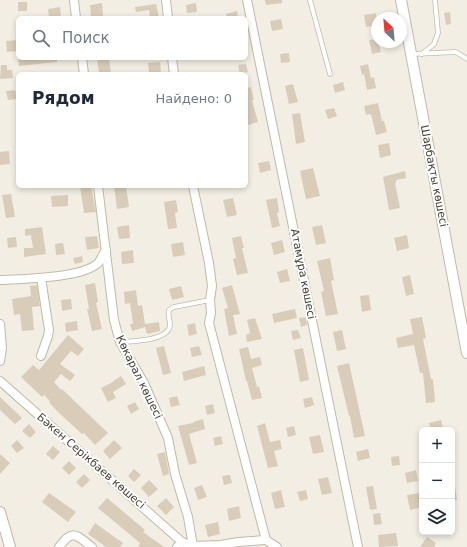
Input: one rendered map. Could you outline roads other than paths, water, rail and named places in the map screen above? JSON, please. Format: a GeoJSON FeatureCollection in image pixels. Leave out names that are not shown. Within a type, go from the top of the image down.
{"type":"FeatureCollection","features":[{"type":"Feature","properties":{"kind":"street"},"geometry":{"type":"LineString","coordinates":[[74,0],[76,16]]}},
{"type":"Feature","properties":{"kind":"street"},"geometry":{"type":"LineString","coordinates":[[166,0],[168,16]]}},
{"type":"Feature","properties":{"kind":"street","name":"Атамұра көшесі"},"geometry":{"type":"LineString","coordinates":[[247,0],[358,547]]}},
{"type":"Feature","properties":{"kind":"street","name":"Шарбақты көшесі"},"geometry":{"type":"LineString","coordinates":[[401,0],[417,54],[467,353]]}},
{"type":"Feature","properties":{"kind":"street"},"geometry":{"type":"LineString","coordinates":[[82,60],[84,72]]}},
{"type":"Feature","properties":{"kind":"street"},"geometry":{"type":"LineString","coordinates":[[172,60],[174,72]]}},
{"type":"Feature","properties":{"kind":"street","name":"Көкарал көшесі"},"geometry":{"type":"LineString","coordinates":[[98,188],[114,320],[120,342],[144,383],[168,438],[175,474],[188,517],[193,546]]}},
{"type":"Feature","properties":{"kind":"street"},"geometry":{"type":"LineString","coordinates":[[193,188],[209,263],[212,286],[209,323],[266,540]]}},
{"type":"Feature","properties":{"kind":"street"},"geometry":{"type":"LineString","coordinates":[[0,280],[42,278],[81,272],[97,264],[106,250]]}},
{"type":"Feature","properties":{"kind":"street"},"geometry":{"type":"LineString","coordinates":[[41,356],[49,330],[42,278]]}},
{"type":"Feature","properties":{"kind":"street"},"geometry":{"type":"LineString","coordinates":[[0,324],[2,348],[0,360]]}},
{"type":"Feature","properties":{"kind":"street","name":"Бәкен Серікбаев көшесі"},"geometry":{"type":"LineString","coordinates":[[0,381],[179,544]]}},
{"type":"Feature","properties":{"kind":"street"},"geometry":{"type":"LineString","coordinates":[[0,512],[10,547]]}},
{"type":"Feature","properties":{"kind":"street"},"geometry":{"type":"LineString","coordinates":[[59,547],[66,537],[70,535],[76,536],[92,547]]}},
{"type":"Feature","properties":{"kind":"street"},"geometry":{"type":"LineString","coordinates":[[179,544],[193,546],[221,545],[266,540],[277,547]]}},
{"type":"Feature","properties":{"kind":"lane"},"geometry":{"type":"LineString","coordinates":[[310,0],[330,74]]}},
{"type":"Feature","properties":{"kind":"lane"},"geometry":{"type":"LineString","coordinates":[[417,54],[434,44],[438,32],[435,0]]}},
{"type":"Feature","properties":{"kind":"lane"},"geometry":{"type":"LineString","coordinates":[[417,54],[456,52],[467,58]]}},
{"type":"Feature","properties":{"kind":"lane"},"geometry":{"type":"LineString","coordinates":[[120,342],[157,338],[169,329],[169,310],[174,307],[210,300]]}},
{"type":"Feature","properties":{"kind":"lane"},"geometry":{"type":"LineString","coordinates":[[260,547],[266,540]]}}]}
